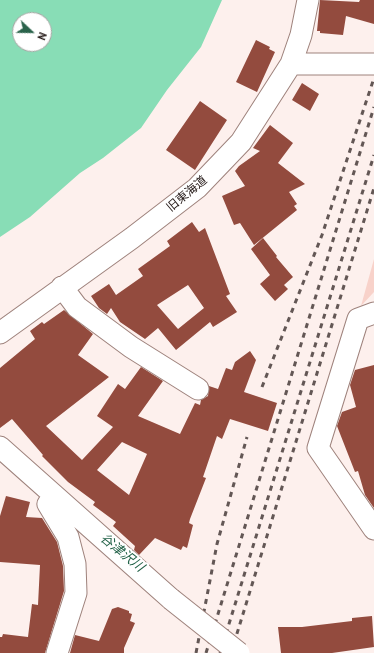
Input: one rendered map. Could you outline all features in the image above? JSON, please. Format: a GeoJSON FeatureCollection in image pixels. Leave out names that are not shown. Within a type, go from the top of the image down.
{"type":"FeatureCollection","features":[{"type":"Feature","properties":{"kind":"street","name":"旧東海道"},"geometry":{"type":"LineString","coordinates":[[0,333],[132,238],[197,188],[241,142],[291,64],[301,35],[308,0]]}},
{"type":"Feature","properties":{"kind":"street"},"geometry":{"type":"LineString","coordinates":[[291,64],[367,64]]}},
{"type":"Feature","properties":{"kind":"street"},"geometry":{"type":"LineString","coordinates":[[62,287],[77,306],[131,347],[198,389]]}},
{"type":"Feature","properties":{"kind":"street"},"geometry":{"type":"LineString","coordinates":[[373,526],[318,448],[358,319],[374,313]]}},
{"type":"Feature","properties":{"kind":"street"},"geometry":{"type":"LineString","coordinates":[[0,447],[171,599],[239,653]]}},
{"type":"Feature","properties":{"kind":"street"},"geometry":{"type":"LineString","coordinates":[[54,496],[48,504],[68,537],[75,564],[76,593],[57,653]]}},
{"type":"Feature","properties":{"kind":"shaded area"},"geometry":{"type":"Polygon","coordinates":[[[0,0],[222,0],[201,47],[167,90],[141,128],[103,158],[80,173],[30,217],[0,237],[0,0]]]}},
{"type":"Feature","properties":{"kind":"shaded area"},"geometry":{"type":"Polygon","coordinates":[[[374,259],[374,292],[361,306],[374,259]]]}},
{"type":"Feature","properties":{"kind":"building"},"geometry":{"type":"Polygon","coordinates":[[[320,0],[359,2],[360,0],[374,0],[374,24],[346,16],[343,35],[320,33],[320,31],[317,31],[320,0]]]}},
{"type":"Feature","properties":{"kind":"building"},"geometry":{"type":"Polygon","coordinates":[[[256,40],[270,47],[269,49],[275,52],[257,92],[236,82],[256,40]]]}},
{"type":"Feature","properties":{"kind":"building"},"geometry":{"type":"Polygon","coordinates":[[[302,83],[319,94],[310,111],[292,100],[302,83]]]}},
{"type":"Feature","properties":{"kind":"building"},"geometry":{"type":"Polygon","coordinates":[[[200,101],[227,120],[195,170],[166,150],[200,101]]]}},
{"type":"Feature","properties":{"kind":"building"},"geometry":{"type":"Polygon","coordinates":[[[270,125],[293,143],[278,163],[305,184],[289,192],[297,204],[294,206],[297,210],[254,245],[240,223],[234,225],[222,196],[245,186],[235,171],[239,166],[260,151],[253,148],[270,125]]]}},
{"type":"Feature","properties":{"kind":"building"},"geometry":{"type":"Polygon","coordinates":[[[192,222],[199,232],[205,228],[230,294],[226,296],[237,312],[213,327],[210,322],[176,350],[158,328],[145,339],[120,322],[111,308],[107,314],[99,308],[91,296],[109,284],[116,295],[143,276],[138,269],[170,246],[167,241],[192,222]],[[188,285],[157,305],[178,329],[204,308],[188,285]]]}},
{"type":"Feature","properties":{"kind":"building"},"geometry":{"type":"Polygon","coordinates":[[[263,238],[277,256],[276,257],[293,277],[284,285],[288,289],[275,301],[260,284],[270,275],[251,249],[263,238]]]}},
{"type":"Feature","properties":{"kind":"building"},"geometry":{"type":"Polygon","coordinates":[[[64,310],[93,334],[78,355],[109,377],[46,426],[82,460],[113,427],[97,416],[118,384],[125,389],[141,367],[163,381],[138,416],[180,434],[195,403],[200,405],[201,400],[208,396],[209,386],[218,389],[226,368],[232,370],[235,362],[250,351],[256,360],[244,392],[277,403],[268,431],[230,419],[222,439],[217,436],[203,477],[206,478],[190,519],[189,523],[193,525],[187,548],[183,546],[181,550],[155,538],[139,555],[134,550],[135,546],[113,526],[116,522],[93,505],[95,502],[68,482],[42,456],[43,455],[12,419],[0,428],[0,368],[35,339],[30,331],[42,322],[44,324],[64,310]],[[122,442],[97,470],[129,495],[147,454],[122,442]]]}},
{"type":"Feature","properties":{"kind":"building"},"geometry":{"type":"Polygon","coordinates":[[[374,365],[374,508],[365,495],[358,471],[355,472],[337,426],[342,412],[356,407],[350,385],[355,370],[374,365]]]}},
{"type":"Feature","properties":{"kind":"building"},"geometry":{"type":"Polygon","coordinates":[[[6,496],[30,502],[26,517],[42,518],[57,542],[63,566],[64,591],[45,653],[0,653],[0,637],[2,637],[3,634],[28,637],[32,604],[38,605],[40,565],[0,562],[0,516],[6,496]]]}},
{"type":"Feature","properties":{"kind":"building"},"geometry":{"type":"Polygon","coordinates":[[[118,607],[129,611],[129,613],[132,614],[130,621],[135,623],[124,648],[124,653],[70,653],[75,635],[99,641],[112,609],[118,607]]]}},
{"type":"Feature","properties":{"kind":"building"},"geometry":{"type":"Polygon","coordinates":[[[372,616],[374,647],[332,653],[281,653],[278,627],[302,627],[352,621],[352,618],[372,616]]]}},
{"type":"Feature","properties":{"kind":"railway"},"geometry":{"type":"LineString","coordinates":[[262,387],[322,235],[374,78]]}},
{"type":"Feature","properties":{"kind":"railway"},"geometry":{"type":"LineString","coordinates":[[206,653],[374,107]]}},
{"type":"Feature","properties":{"kind":"railway"},"geometry":{"type":"LineString","coordinates":[[220,653],[374,155]]}},
{"type":"Feature","properties":{"kind":"railway"},"geometry":{"type":"LineString","coordinates":[[231,653],[374,188]]}},
{"type":"Feature","properties":{"kind":"railway"},"geometry":{"type":"LineString","coordinates":[[196,653],[217,544],[247,437]]}},
{"type":"Feature","properties":{"kind":"water label","name":"谷津沢川"},"geometry":{"type":"Point","coordinates":[122,553]}}]}
